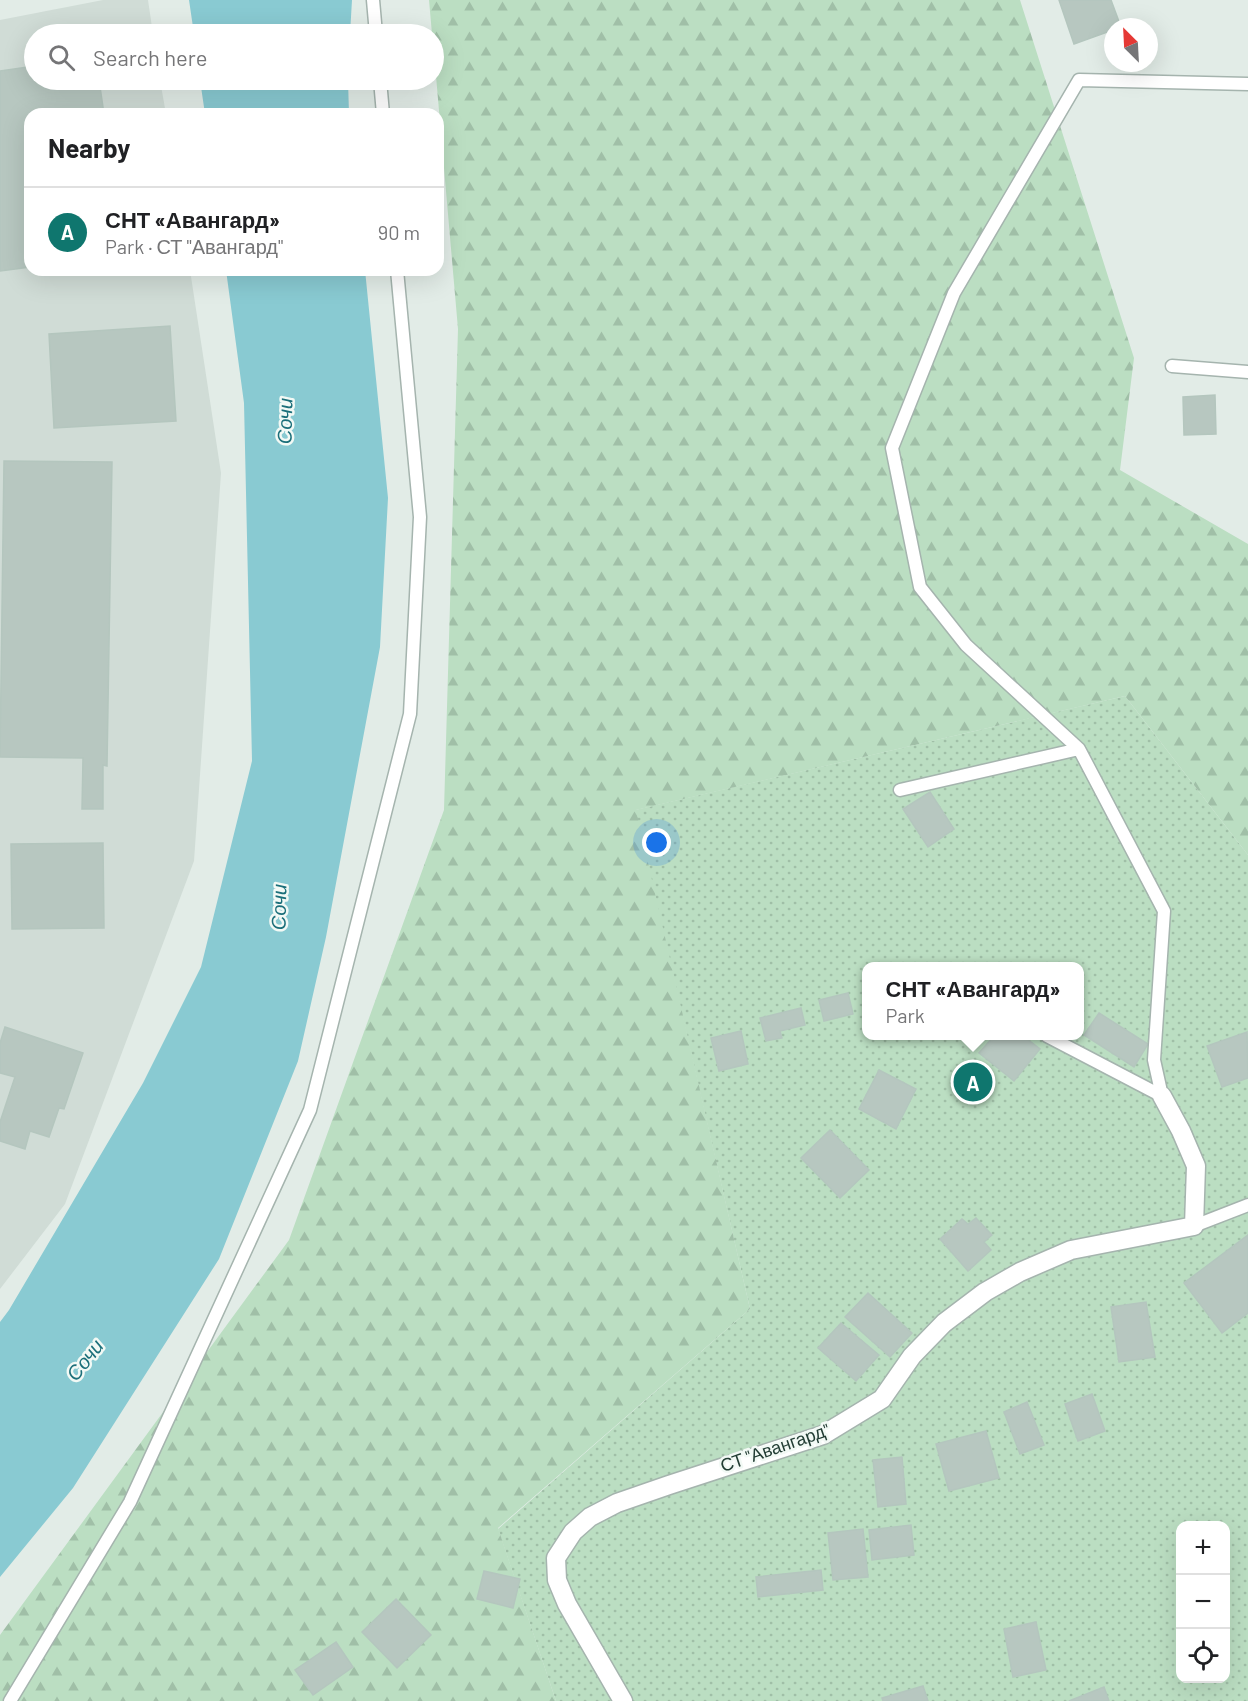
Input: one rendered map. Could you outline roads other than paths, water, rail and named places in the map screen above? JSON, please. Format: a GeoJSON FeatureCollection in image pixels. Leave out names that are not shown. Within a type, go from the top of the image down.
{"type":"FeatureCollection","features":[{"type":"Feature","properties":{"kind":"street"},"geometry":{"type":"LineString","coordinates":[[1162,1096],[1196,1166],[1194,1226]]}},
{"type":"Feature","properties":{"kind":"street","name":"СТ \"Авангард\""},"geometry":{"type":"LineString","coordinates":[[623,1701],[567,1604],[557,1580],[556,1557],[573,1532],[590,1517],[617,1503],[823,1435],[882,1399],[912,1356],[944,1323],[985,1292],[1020,1272],[1071,1250],[1194,1226]]}},
{"type":"Feature","properties":{"kind":"lane"},"geometry":{"type":"LineString","coordinates":[[373,0],[375,24]]}},
{"type":"Feature","properties":{"kind":"lane"},"geometry":{"type":"LineString","coordinates":[[1162,1096],[1154,1060],[1164,911],[1079,749],[966,645],[920,587],[892,448],[954,293],[1079,80],[1248,84]]}},
{"type":"Feature","properties":{"kind":"lane"},"geometry":{"type":"LineString","coordinates":[[381,90],[382,108]]}},
{"type":"Feature","properties":{"kind":"lane"},"geometry":{"type":"LineString","coordinates":[[10,1701],[130,1502],[310,1110],[410,714],[420,517],[398,276]]}},
{"type":"Feature","properties":{"kind":"lane"},"geometry":{"type":"LineString","coordinates":[[1172,366],[1248,372]]}},
{"type":"Feature","properties":{"kind":"lane"},"geometry":{"type":"LineString","coordinates":[[900,790],[1079,749]]}},
{"type":"Feature","properties":{"kind":"lane"},"geometry":{"type":"LineString","coordinates":[[1056,1040],[1162,1096]]}},
{"type":"Feature","properties":{"kind":"lane"},"geometry":{"type":"LineString","coordinates":[[1194,1226],[1248,1205]]}},
{"type":"Feature","properties":{"kind":"water"},"geometry":{"type":"Polygon","coordinates":[[[189,0],[352,0],[351,24],[193,24],[189,0]]]}},
{"type":"Feature","properties":{"kind":"water"},"geometry":{"type":"Polygon","coordinates":[[[201,90],[348,90],[349,108],[204,108],[201,90]]]}},
{"type":"Feature","properties":{"kind":"water","name":"Сочи"},"geometry":{"type":"Polygon","coordinates":[[[227,276],[366,276],[388,498],[380,647],[326,937],[298,1061],[219,1259],[73,1488],[0,1577],[0,1322],[143,1083],[201,967],[252,761],[244,403],[227,276]]]}},
{"type":"Feature","properties":{"kind":"place","name":"СНТ «Авангард»"},"geometry":{"type":"Point","coordinates":[973,1082]}}]}
